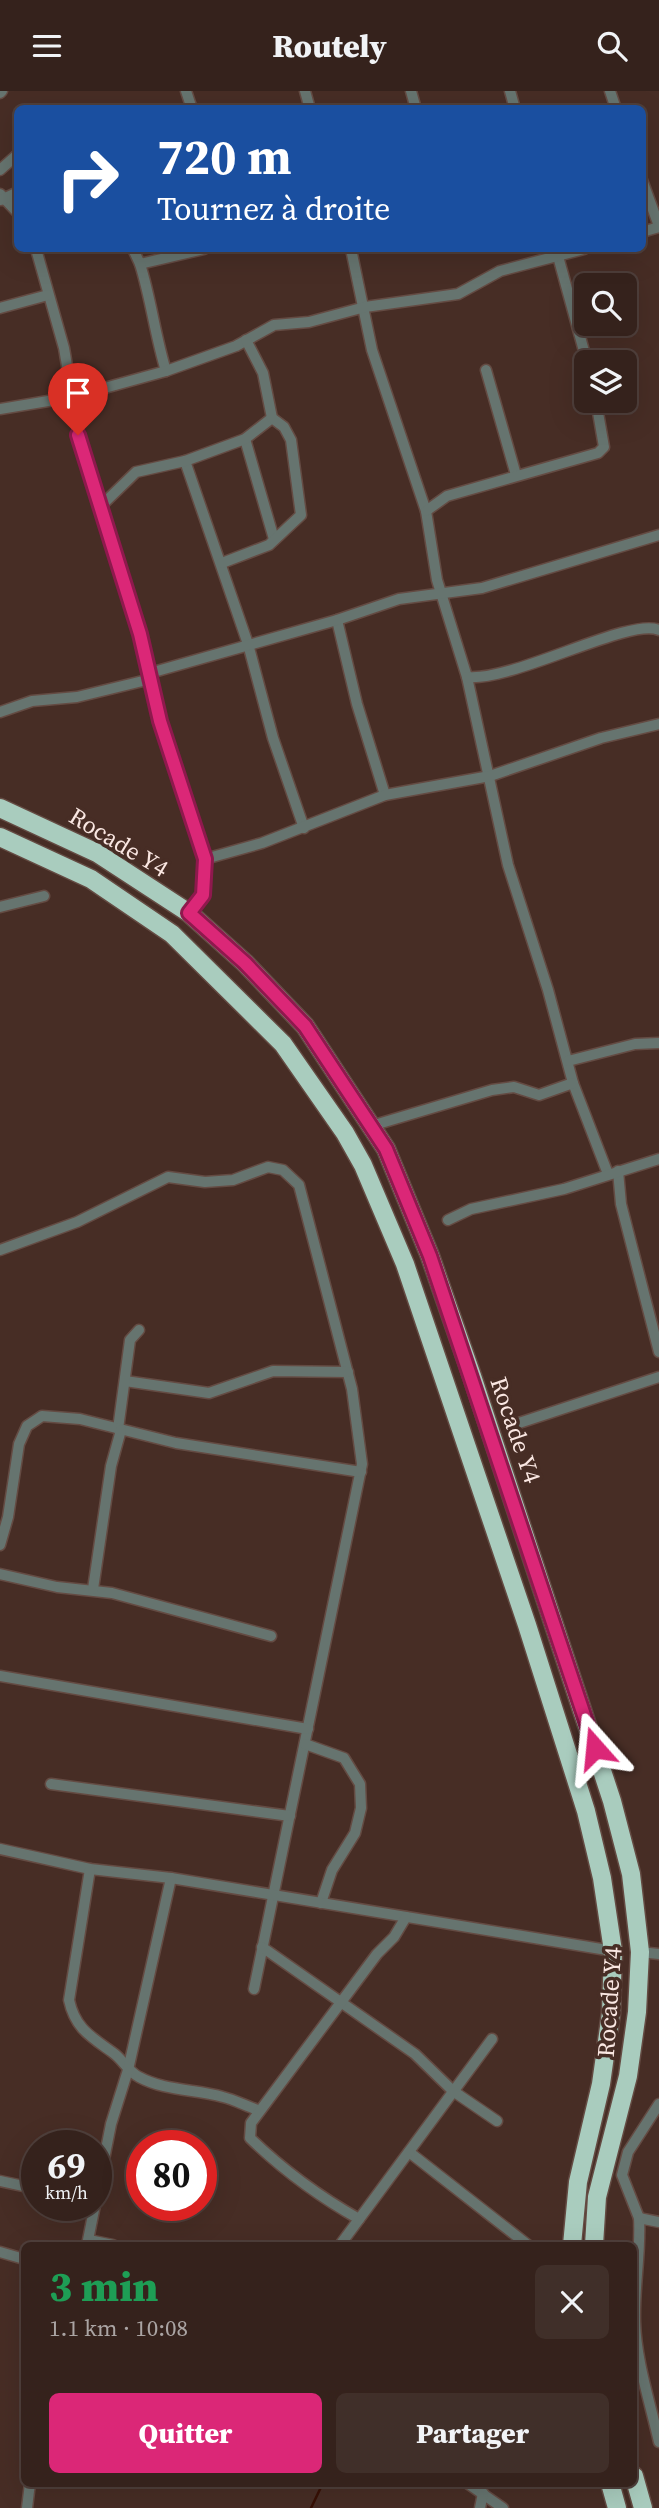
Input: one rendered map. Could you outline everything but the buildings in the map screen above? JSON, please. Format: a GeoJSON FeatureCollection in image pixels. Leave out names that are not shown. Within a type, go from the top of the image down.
{"type":"FeatureCollection","features":[{"type":"Feature","properties":{"kind":"highway","name":"Rocade Y4"},"geometry":{"type":"LineString","coordinates":[[0,808],[40,824],[97,853],[189,913],[245,963],[305,1026],[386,1149],[430,1256],[556,1629],[631,1874],[640,1952],[637,2012],[628,2076],[597,2197],[594,2242]]}},
{"type":"Feature","properties":{"kind":"highway","name":"Rocade Y4"},"geometry":{"type":"LineString","coordinates":[[0,837],[91,879],[172,934],[284,1044],[345,1133],[363,1165],[405,1264],[527,1625],[586,1811],[602,1878],[612,1951],[611,2013],[601,2084],[578,2182],[572,2242]]}},
{"type":"Feature","properties":{"kind":"highway"},"geometry":{"type":"LineString","coordinates":[[611,2487],[617,2508]]}},
{"type":"Feature","properties":{"kind":"highway"},"geometry":{"type":"LineString","coordinates":[[637,2487],[643,2508]]}},
{"type":"Feature","properties":{"kind":"street"},"geometry":{"type":"LineString","coordinates":[[0,170],[14,158]]}},
{"type":"Feature","properties":{"kind":"street"},"geometry":{"type":"LineString","coordinates":[[646,191],[659,227]]}},
{"type":"Feature","properties":{"kind":"street"},"geometry":{"type":"LineString","coordinates":[[37,252],[64,348],[82,454],[102,505],[150,676],[163,733],[205,859],[203,895],[189,913]]}},
{"type":"Feature","properties":{"kind":"street"},"geometry":{"type":"LineString","coordinates":[[134,252],[149,293],[154,333],[166,371]]}},
{"type":"Feature","properties":{"kind":"street"},"geometry":{"type":"LineString","coordinates":[[140,264],[191,252]]}},
{"type":"Feature","properties":{"kind":"street"},"geometry":{"type":"LineString","coordinates":[[352,252],[372,350],[426,511],[440,593],[467,677],[490,776],[503,848],[573,1083],[613,1173],[659,1352]]}},
{"type":"Feature","properties":{"kind":"street"},"geometry":{"type":"LineString","coordinates":[[0,409],[72,397],[166,371],[246,340],[274,325],[309,322],[365,307],[458,294],[500,271],[558,252],[584,350]]}},
{"type":"Feature","properties":{"kind":"street"},"geometry":{"type":"LineString","coordinates":[[0,309],[48,295]]}},
{"type":"Feature","properties":{"kind":"street"},"geometry":{"type":"LineString","coordinates":[[222,563],[261,548],[301,515],[291,440],[284,427],[272,418],[263,373],[246,340]]}},
{"type":"Feature","properties":{"kind":"street"},"geometry":{"type":"LineString","coordinates":[[486,370],[516,475]]}},
{"type":"Feature","properties":{"kind":"street"},"geometry":{"type":"LineString","coordinates":[[426,511],[447,496],[598,453],[604,447],[598,413]]}},
{"type":"Feature","properties":{"kind":"street"},"geometry":{"type":"LineString","coordinates":[[102,505],[136,472],[185,461],[245,439],[272,418]]}},
{"type":"Feature","properties":{"kind":"street"},"geometry":{"type":"LineString","coordinates":[[245,439],[274,539]]}},
{"type":"Feature","properties":{"kind":"street"},"geometry":{"type":"LineString","coordinates":[[185,461],[222,563],[248,644],[273,738],[304,828]]}},
{"type":"Feature","properties":{"kind":"street"},"geometry":{"type":"LineString","coordinates":[[0,712],[32,701],[77,697],[399,599],[482,588],[659,535]]}},
{"type":"Feature","properties":{"kind":"street"},"geometry":{"type":"LineString","coordinates":[[337,620],[357,704],[385,795]]}},
{"type":"Feature","properties":{"kind":"street"},"geometry":{"type":"LineString","coordinates":[[467,677],[492,675],[534,664],[567,650],[629,633],[659,630]]}},
{"type":"Feature","properties":{"kind":"street"},"geometry":{"type":"LineString","coordinates":[[205,859],[304,828],[385,795],[490,776],[601,738],[659,724]]}},
{"type":"Feature","properties":{"kind":"street"},"geometry":{"type":"LineString","coordinates":[[0,907],[44,896]]}},
{"type":"Feature","properties":{"kind":"street"},"geometry":{"type":"LineString","coordinates":[[568,1061],[635,1044],[659,1043]]}},
{"type":"Feature","properties":{"kind":"street"},"geometry":{"type":"LineString","coordinates":[[371,1126],[492,1090],[514,1087],[539,1095],[573,1083]]}},
{"type":"Feature","properties":{"kind":"street"},"geometry":{"type":"LineString","coordinates":[[447,1220],[471,1209],[564,1189],[659,1159]]}},
{"type":"Feature","properties":{"kind":"street"},"geometry":{"type":"LineString","coordinates":[[0,1250],[77,1222],[168,1177],[205,1182],[233,1180],[268,1167],[283,1170],[299,1185],[348,1372],[360,1439],[361,1472],[254,1989]]}},
{"type":"Feature","properties":{"kind":"street"},"geometry":{"type":"LineString","coordinates":[[93,1589],[111,1465],[120,1429],[131,1340],[139,1330]]}},
{"type":"Feature","properties":{"kind":"street"},"geometry":{"type":"LineString","coordinates":[[125,1381],[209,1393],[273,1371],[348,1372]]}},
{"type":"Feature","properties":{"kind":"street"},"geometry":{"type":"LineString","coordinates":[[519,1423],[659,1377]]}},
{"type":"Feature","properties":{"kind":"street"},"geometry":{"type":"LineString","coordinates":[[0,1545],[8,1517],[19,1444],[27,1426],[42,1416],[66,1416],[176,1443],[361,1472]]}},
{"type":"Feature","properties":{"kind":"street"},"geometry":{"type":"LineString","coordinates":[[0,1574],[57,1587],[93,1589],[271,1636]]}},
{"type":"Feature","properties":{"kind":"street"},"geometry":{"type":"LineString","coordinates":[[0,1677],[308,1729]]}},
{"type":"Feature","properties":{"kind":"street"},"geometry":{"type":"LineString","coordinates":[[305,1744],[344,1758],[360,1784],[361,1808],[355,1833],[332,1870],[321,1903]]}},
{"type":"Feature","properties":{"kind":"street"},"geometry":{"type":"LineString","coordinates":[[51,1784],[290,1816]]}},
{"type":"Feature","properties":{"kind":"street"},"geometry":{"type":"LineString","coordinates":[[0,1849],[90,1869],[274,1894],[612,1951]]}},
{"type":"Feature","properties":{"kind":"street"},"geometry":{"type":"LineString","coordinates":[[90,1869],[69,2000],[73,2015],[82,2031],[114,2053],[128,2070],[156,2084],[222,2097],[258,2110]]}},
{"type":"Feature","properties":{"kind":"street"},"geometry":{"type":"LineString","coordinates":[[110,2130],[128,2070],[171,1878]]}},
{"type":"Feature","properties":{"kind":"street"},"geometry":{"type":"LineString","coordinates":[[359,2219],[321,2195],[250,2138],[251,2123],[258,2110],[340,2003],[394,1937],[406,1917]]}},
{"type":"Feature","properties":{"kind":"street"},"geometry":{"type":"LineString","coordinates":[[262,1947],[415,2054],[453,2091],[497,2121]]}},
{"type":"Feature","properties":{"kind":"street"},"geometry":{"type":"LineString","coordinates":[[640,1952],[659,1954]]}},
{"type":"Feature","properties":{"kind":"street"},"geometry":{"type":"LineString","coordinates":[[342,2242],[492,2039]]}},
{"type":"Feature","properties":{"kind":"street"},"geometry":{"type":"LineString","coordinates":[[637,2295],[639,2218],[622,2175],[628,2152],[659,2104]]}},
{"type":"Feature","properties":{"kind":"street"},"geometry":{"type":"LineString","coordinates":[[409,2152],[524,2242]]}},
{"type":"Feature","properties":{"kind":"street"},"geometry":{"type":"LineString","coordinates":[[0,2181],[21,2186]]}},
{"type":"Feature","properties":{"kind":"street"},"geometry":{"type":"LineString","coordinates":[[639,2218],[659,2221]]}},
{"type":"Feature","properties":{"kind":"street"},"geometry":{"type":"LineString","coordinates":[[88,2242],[92,2221]]}},
{"type":"Feature","properties":{"kind":"street"},"geometry":{"type":"LineString","coordinates":[[0,2252],[21,2258]]}},
{"type":"Feature","properties":{"kind":"street"},"geometry":{"type":"LineString","coordinates":[[637,2339],[659,2442]]}},
{"type":"Feature","properties":{"kind":"street"},"geometry":{"type":"LineString","coordinates":[[27,2508],[30,2487]]}},
{"type":"Feature","properties":{"kind":"street"},"geometry":{"type":"LineString","coordinates":[[480,2488],[480,2508]]}},
{"type":"Feature","properties":{"kind":"street"},"geometry":{"type":"LineString","coordinates":[[480,2488],[503,2508]]}},
{"type":"Feature","properties":{"kind":"waterway"},"geometry":{"type":"LineString","coordinates":[[311,2508],[321,2487]]}},
{"type":"Feature","properties":{"kind":"route"},"geometry":{"type":"LineString","coordinates":[[78,435],[140,634],[171,758],[205,859],[203,895],[189,913],[245,963],[305,1026],[386,1149],[430,1256],[472,1376],[595,1748]]}}]}
